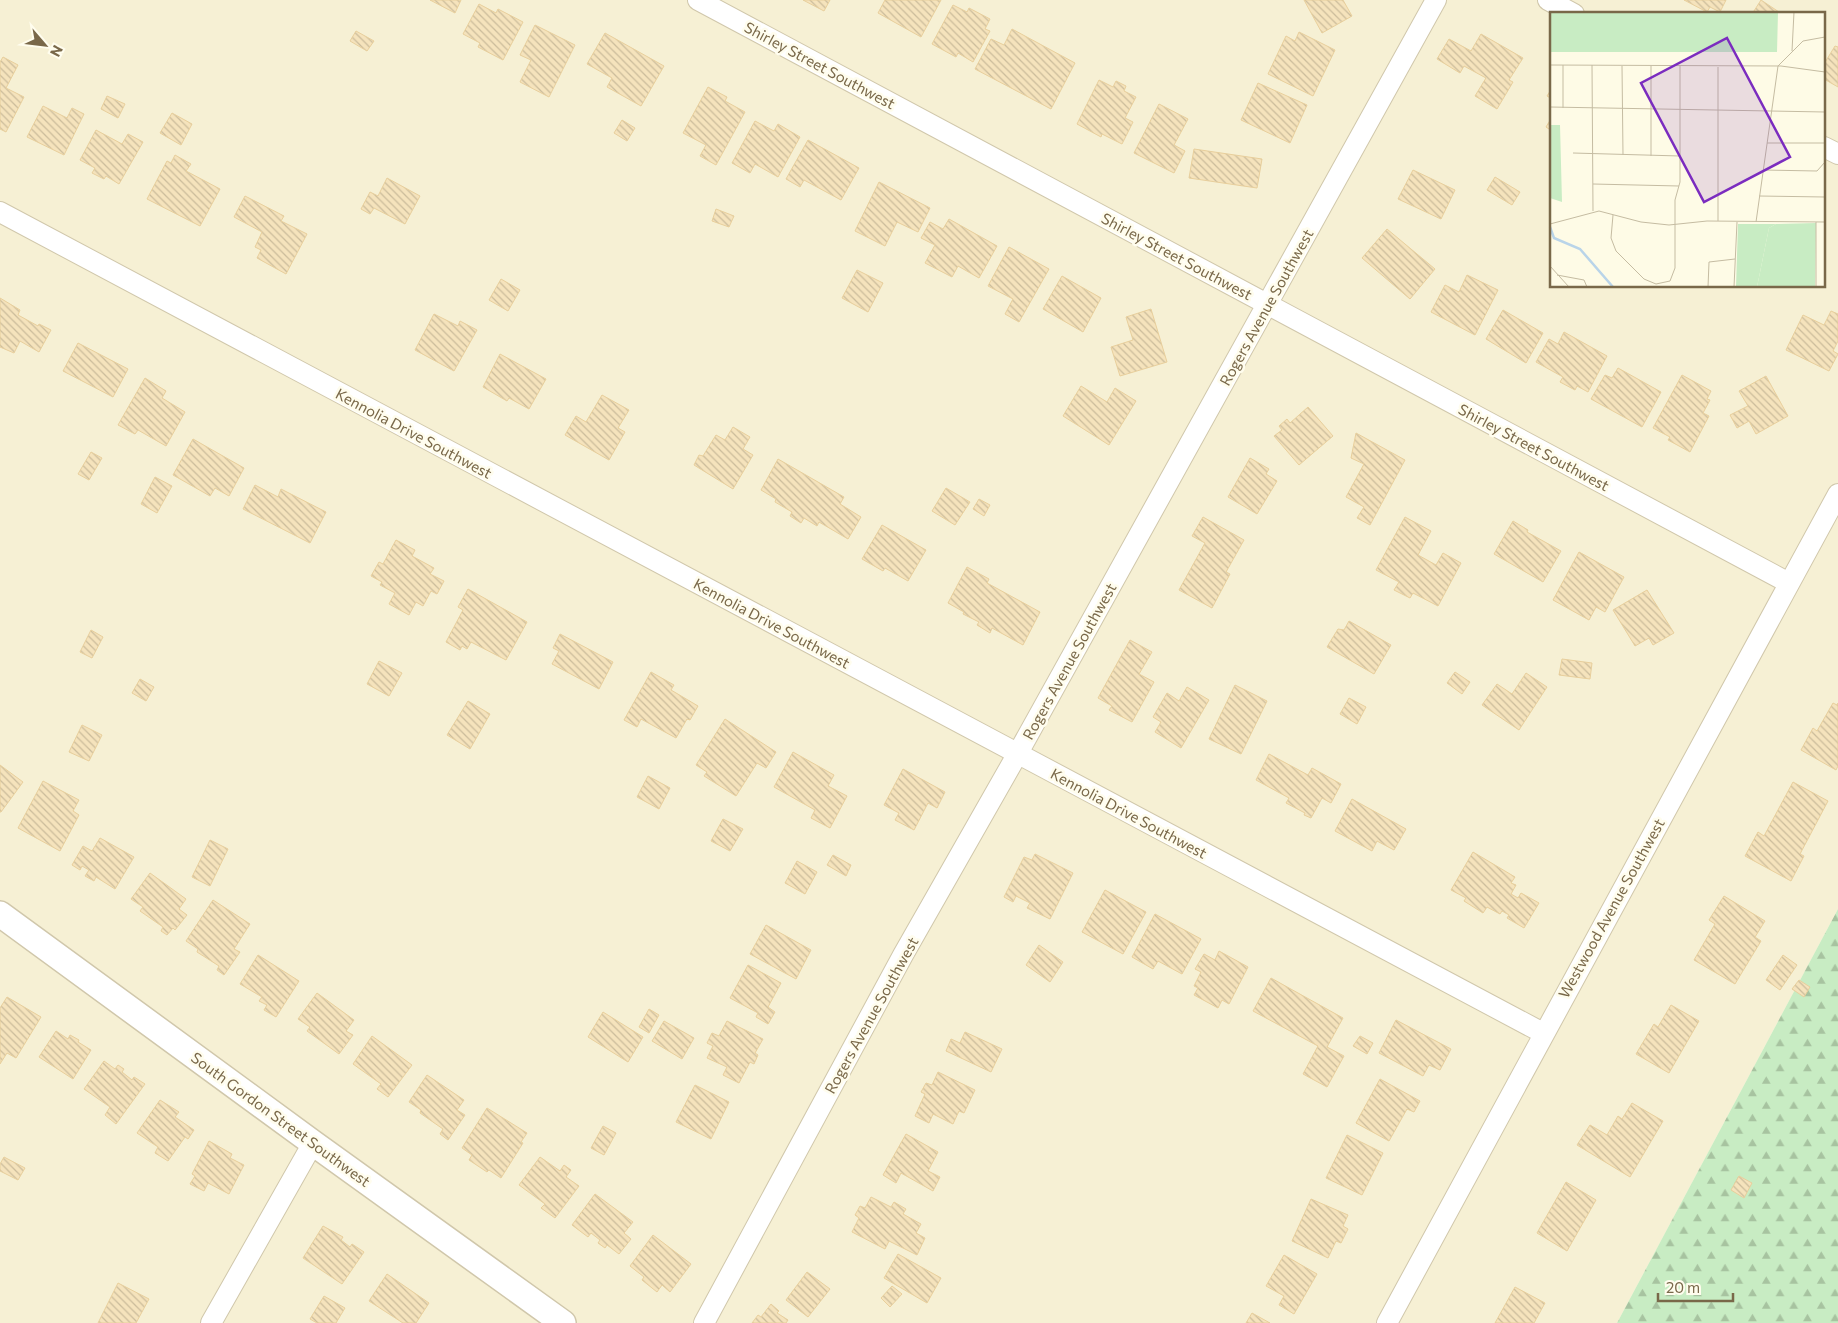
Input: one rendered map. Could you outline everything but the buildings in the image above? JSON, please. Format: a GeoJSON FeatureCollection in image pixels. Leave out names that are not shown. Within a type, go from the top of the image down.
{"type":"FeatureCollection","features":[{"type":"Feature","properties":{"kind":"street","name":"Rogers Avenue Southwest"},"geometry":{"type":"LineString","coordinates":[[704,1323],[903,955],[1018,753],[1436,0]]}},
{"type":"Feature","properties":{"kind":"street"},"geometry":{"type":"LineString","coordinates":[[1548,0],[1570,12]]}},
{"type":"Feature","properties":{"kind":"street","name":"Shirley Street Southwest"},"geometry":{"type":"LineString","coordinates":[[708,2],[1789,583]]}},
{"type":"Feature","properties":{"kind":"street"},"geometry":{"type":"LineString","coordinates":[[1826,148],[1838,154]]}},
{"type":"Feature","properties":{"kind":"street","name":"Kennolia Drive Southwest"},"geometry":{"type":"LineString","coordinates":[[0,212],[1543,1033]]}},
{"type":"Feature","properties":{"kind":"street","name":"Westwood Avenue Southwest"},"geometry":{"type":"LineString","coordinates":[[1387,1323],[1543,1033],[1838,494]]}},
{"type":"Feature","properties":{"kind":"street","name":"South Gordon Street Southwest"},"geometry":{"type":"LineString","coordinates":[[1,917],[563,1323]]}},
{"type":"Feature","properties":{"kind":"street"},"geometry":{"type":"LineString","coordinates":[[211,1323],[313,1143]]}},
{"type":"Feature","properties":{"kind":"shaded area"},"geometry":{"type":"Polygon","coordinates":[[[0,0],[1838,0],[1838,909],[1617,1323],[0,1323],[0,0]]]}},
{"type":"Feature","properties":{"kind":"green space"},"geometry":{"type":"Polygon","coordinates":[[[1838,909],[1838,1323],[1617,1323],[1838,909]]]}}]}
